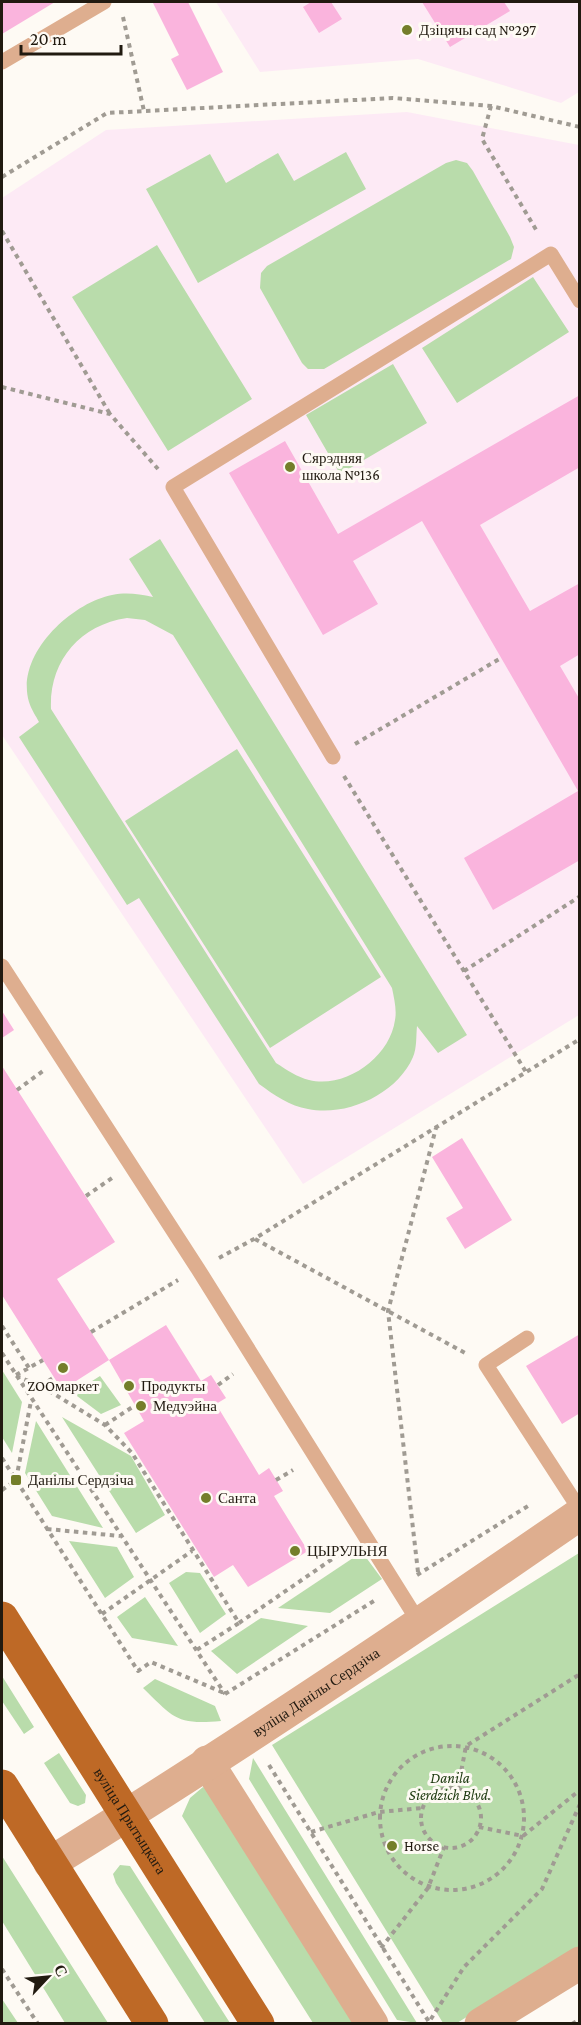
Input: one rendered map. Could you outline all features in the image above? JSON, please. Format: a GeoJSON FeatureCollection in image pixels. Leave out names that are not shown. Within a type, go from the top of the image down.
{"type":"FeatureCollection","features":[{"type":"Feature","properties":{"kind":"main road","name":"вуліца Прытыцкага"},"geometry":{"type":"LineString","coordinates":[[2,1618],[258,2024]]}},
{"type":"Feature","properties":{"kind":"main road"},"geometry":{"type":"LineString","coordinates":[[2,1786],[152,2024]]}},
{"type":"Feature","properties":{"kind":"street","name":"вуліца Данілы Сердзіча"},"geometry":{"type":"LineString","coordinates":[[50,1863],[127,1816],[420,1624],[579,1512]]}},
{"type":"Feature","properties":{"kind":"street"},"geometry":{"type":"LineString","coordinates":[[207,1762],[372,2024]]}},
{"type":"Feature","properties":{"kind":"street"},"geometry":{"type":"LineString","coordinates":[[481,2024],[577,1970]]}},
{"type":"Feature","properties":{"kind":"lane"},"geometry":{"type":"LineString","coordinates":[[2,62],[104,2]]}},
{"type":"Feature","properties":{"kind":"lane"},"geometry":{"type":"LineString","coordinates":[[333,757],[173,487],[551,254],[579,301]]}},
{"type":"Feature","properties":{"kind":"lane"},"geometry":{"type":"LineString","coordinates":[[2,966],[198,1269],[420,1624]]}},
{"type":"Feature","properties":{"kind":"lane"},"geometry":{"type":"LineString","coordinates":[[527,1338],[486,1365],[579,1512]]}},
{"type":"Feature","properties":{"kind":"path"},"geometry":{"type":"LineString","coordinates":[[122,12],[144,111]]}},
{"type":"Feature","properties":{"kind":"path"},"geometry":{"type":"LineString","coordinates":[[2,177],[107,113],[393,98],[491,106],[579,127]]}},
{"type":"Feature","properties":{"kind":"path"},"geometry":{"type":"LineString","coordinates":[[491,106],[482,139],[551,254]]}},
{"type":"Feature","properties":{"kind":"path"},"geometry":{"type":"LineString","coordinates":[[2,231],[110,414],[173,487]]}},
{"type":"Feature","properties":{"kind":"path"},"geometry":{"type":"LineString","coordinates":[[2,387],[110,414]]}},
{"type":"Feature","properties":{"kind":"path"},"geometry":{"type":"LineString","coordinates":[[501,658],[333,757],[526,1072]]}},
{"type":"Feature","properties":{"kind":"path"},"geometry":{"type":"LineString","coordinates":[[464,971],[579,897]]}},
{"type":"Feature","properties":{"kind":"path"},"geometry":{"type":"LineString","coordinates":[[198,1269],[254,1239],[579,1039]]}},
{"type":"Feature","properties":{"kind":"path"},"geometry":{"type":"LineString","coordinates":[[17,1090],[48,1066]]}},
{"type":"Feature","properties":{"kind":"path"},"geometry":{"type":"LineString","coordinates":[[418,1574],[388,1311],[436,1127]]}},
{"type":"Feature","properties":{"kind":"path"},"geometry":{"type":"LineString","coordinates":[[86,1196],[117,1175]]}},
{"type":"Feature","properties":{"kind":"path"},"geometry":{"type":"LineString","coordinates":[[254,1239],[486,1365]]}},
{"type":"Feature","properties":{"kind":"path"},"geometry":{"type":"LineString","coordinates":[[91,1332],[181,1278],[186,1288]]}},
{"type":"Feature","properties":{"kind":"path"},"geometry":{"type":"LineString","coordinates":[[2,1326],[29,1368]]}},
{"type":"Feature","properties":{"kind":"path"},"geometry":{"type":"LineString","coordinates":[[2,1353],[225,1694],[151,1662],[138,1671],[2,1458]]}},
{"type":"Feature","properties":{"kind":"path"},"geometry":{"type":"LineString","coordinates":[[15,1375],[43,1360]]}},
{"type":"Feature","properties":{"kind":"path"},"geometry":{"type":"LineString","coordinates":[[228,1365],[239,1384]]}},
{"type":"Feature","properties":{"kind":"path"},"geometry":{"type":"LineString","coordinates":[[218,1386],[233,1374]]}},
{"type":"Feature","properties":{"kind":"path"},"geometry":{"type":"LineString","coordinates":[[15,1375],[40,1386],[105,1425],[132,1453],[176,1520],[192,1551],[238,1623]]}},
{"type":"Feature","properties":{"kind":"path"},"geometry":{"type":"LineString","coordinates":[[40,1386],[53,1377]]}},
{"type":"Feature","properties":{"kind":"path"},"geometry":{"type":"LineString","coordinates":[[2,1490],[16,1480],[32,1400]]}},
{"type":"Feature","properties":{"kind":"path"},"geometry":{"type":"LineString","coordinates":[[105,1425],[134,1406]]}},
{"type":"Feature","properties":{"kind":"path"},"geometry":{"type":"LineString","coordinates":[[287,1460],[299,1479]]}},
{"type":"Feature","properties":{"kind":"path"},"geometry":{"type":"LineString","coordinates":[[276,1480],[293,1470]]}},
{"type":"Feature","properties":{"kind":"path"},"geometry":{"type":"LineString","coordinates":[[47,1529],[121,1536]]}},
{"type":"Feature","properties":{"kind":"path"},"geometry":{"type":"LineString","coordinates":[[195,1651],[344,1551],[338,1542]]}},
{"type":"Feature","properties":{"kind":"path"},"geometry":{"type":"LineString","coordinates":[[102,1614],[192,1551]]}},
{"type":"Feature","properties":{"kind":"path"},"geometry":{"type":"LineString","coordinates":[[458,1788],[466,1746],[579,1674]]}},
{"type":"Feature","properties":{"kind":"path"},"geometry":{"type":"LineString","coordinates":[[523,1836],[525,1813],[519,1790],[507,1769],[489,1755],[466,1746],[436,1748],[408,1760],[394,1774],[384,1792],[379,1812],[381,1836],[391,1858],[407,1876],[428,1888],[453,1892],[478,1887],[500,1874],[523,1836],[579,1790]]}},
{"type":"Feature","properties":{"kind":"path"},"geometry":{"type":"LineString","coordinates":[[267,1763],[429,2022],[464,1967],[542,1889],[579,1804]]}},
{"type":"Feature","properties":{"kind":"path"},"geometry":{"type":"LineString","coordinates":[[449,1788],[458,1788],[465,1791],[477,1803],[480,1811],[479,1827],[470,1842],[453,1848],[444,1847],[427,1836],[421,1818],[422,1808],[432,1794],[449,1788]]}},
{"type":"Feature","properties":{"kind":"path"},"geometry":{"type":"LineString","coordinates":[[311,1832],[379,1812],[422,1808]]}},
{"type":"Feature","properties":{"kind":"path"},"geometry":{"type":"LineString","coordinates":[[479,1827],[523,1836]]}},
{"type":"Feature","properties":{"kind":"path"},"geometry":{"type":"LineString","coordinates":[[381,1948],[428,1888],[444,1847]]}},
{"type":"Feature","properties":{"kind":"path"},"geometry":{"type":"LineString","coordinates":[[2,1969],[38,2024]]}},
{"type":"Feature","properties":{"kind":"path"},"geometry":{"type":"LineString","coordinates":[[573,2024],[579,2019]]}},
{"type":"Feature","properties":{"kind":"shaded area","name":"Дзіцячы сад №297"},"geometry":{"type":"Polygon","coordinates":[[[216,2],[579,2],[579,92],[561,103],[418,59],[260,72],[216,2]]]}},
{"type":"Feature","properties":{"kind":"shaded area","name":"Сярэдняя школа №136"},"geometry":{"type":"Polygon","coordinates":[[[407,112],[579,145],[579,1015],[303,1184],[2,735],[2,198],[106,130],[407,112]]]}},
{"type":"Feature","properties":{"kind":"green space"},"geometry":{"type":"Polygon","coordinates":[[[346,152],[366,189],[198,283],[146,189],[210,154],[226,183],[278,153],[294,181],[346,152]]]}},
{"type":"Feature","properties":{"kind":"green space"},"geometry":{"type":"Polygon","coordinates":[[[456,160],[467,163],[473,171],[510,237],[514,247],[511,259],[324,369],[308,369],[302,363],[260,288],[261,273],[267,266],[446,163],[456,160]]]}},
{"type":"Feature","properties":{"kind":"green space"},"geometry":{"type":"Polygon","coordinates":[[[157,245],[252,399],[168,451],[72,297],[157,245]]]}},
{"type":"Feature","properties":{"kind":"green space"},"geometry":{"type":"Polygon","coordinates":[[[533,277],[569,332],[457,403],[422,348],[533,277]]]}},
{"type":"Feature","properties":{"kind":"green space"},"geometry":{"type":"Polygon","coordinates":[[[393,364],[427,423],[340,474],[306,415],[393,364]]]}},
{"type":"Feature","properties":{"kind":"green space"},"geometry":{"type":"Polygon","coordinates":[[[160,539],[467,1035],[438,1053],[417,1026],[413,1057],[405,1070],[383,1092],[369,1100],[354,1106],[323,1111],[301,1108],[276,1096],[259,1084],[139,898],[127,905],[19,737],[39,722],[29,702],[27,684],[30,667],[38,650],[50,634],[80,608],[96,600],[123,594],[153,597],[129,559],[160,539]],[[127,618],[110,622],[81,637],[70,648],[55,676],[51,709],[276,1063],[309,1080],[323,1082],[351,1075],[375,1058],[391,1034],[396,1012],[392,988],[173,635],[145,620],[127,618]]]}},
{"type":"Feature","properties":{"kind":"green space"},"geometry":{"type":"Polygon","coordinates":[[[237,749],[381,977],[270,1048],[125,821],[237,749]]]}},
{"type":"Feature","properties":{"kind":"green space"},"geometry":{"type":"Polygon","coordinates":[[[2,1370],[22,1402],[12,1453],[2,1437],[2,1370]]]}},
{"type":"Feature","properties":{"kind":"green space"},"geometry":{"type":"Polygon","coordinates":[[[100,1376],[121,1405],[101,1414],[73,1393],[100,1376]]]}},
{"type":"Feature","properties":{"kind":"green space"},"geometry":{"type":"Polygon","coordinates":[[[62,1417],[131,1456],[165,1515],[136,1533],[62,1417]]]}},
{"type":"Feature","properties":{"kind":"green space"},"geometry":{"type":"Polygon","coordinates":[[[36,1421],[103,1528],[52,1516],[25,1473],[36,1421]]]}},
{"type":"Feature","properties":{"kind":"green space"},"geometry":{"type":"Polygon","coordinates":[[[69,1541],[117,1547],[134,1577],[105,1598],[69,1541]]]}},
{"type":"Feature","properties":{"kind":"green space"},"geometry":{"type":"Polygon","coordinates":[[[362,1552],[382,1579],[330,1613],[278,1608],[362,1552]]]}},
{"type":"Feature","properties":{"kind":"green space","name":"Danila Sierdzich Blvd."},"geometry":{"type":"Polygon","coordinates":[[[579,1553],[579,1947],[457,2023],[443,2023],[272,1745],[579,1553]]]}},
{"type":"Feature","properties":{"kind":"green space"},"geometry":{"type":"Polygon","coordinates":[[[186,1572],[200,1573],[226,1614],[200,1633],[169,1583],[186,1572]]]}},
{"type":"Feature","properties":{"kind":"green space"},"geometry":{"type":"Polygon","coordinates":[[[145,1597],[178,1646],[132,1638],[117,1617],[145,1597]]]}},
{"type":"Feature","properties":{"kind":"green space"},"geometry":{"type":"Polygon","coordinates":[[[261,1618],[308,1626],[237,1674],[211,1651],[261,1618]]]}},
{"type":"Feature","properties":{"kind":"green space"},"geometry":{"type":"Polygon","coordinates":[[[2,1676],[34,1727],[24,1734],[2,1701],[2,1676]]]}},
{"type":"Feature","properties":{"kind":"green space"},"geometry":{"type":"Polygon","coordinates":[[[155,1679],[215,1706],[221,1721],[194,1722],[169,1713],[143,1688],[155,1679]]]}},
{"type":"Feature","properties":{"kind":"green space"},"geometry":{"type":"Polygon","coordinates":[[[59,1753],[86,1795],[85,1803],[78,1806],[70,1803],[44,1763],[59,1753]]]}},
{"type":"Feature","properties":{"kind":"green space"},"geometry":{"type":"Polygon","coordinates":[[[253,1758],[417,2023],[397,2020],[249,1779],[253,1758]]]}},
{"type":"Feature","properties":{"kind":"green space"},"geometry":{"type":"Polygon","coordinates":[[[203,1787],[217,1794],[359,2023],[313,2023],[182,1816],[190,1798],[203,1787]]]}},
{"type":"Feature","properties":{"kind":"green space"},"geometry":{"type":"Polygon","coordinates":[[[2,1856],[108,2023],[65,2023],[2,1921],[2,1856]]]}},
{"type":"Feature","properties":{"kind":"green space"},"geometry":{"type":"Polygon","coordinates":[[[120,1865],[130,1866],[230,2023],[205,2023],[116,1883],[113,1874],[120,1865]]]}},
{"type":"Feature","properties":{"kind":"green space"},"geometry":{"type":"Polygon","coordinates":[[[2,1999],[18,2023],[2,2023],[2,1999]]]}},
{"type":"Feature","properties":{"kind":"building"},"geometry":{"type":"Polygon","coordinates":[[[2,2],[55,2],[2,34],[2,2]]]}},
{"type":"Feature","properties":{"kind":"building"},"geometry":{"type":"Polygon","coordinates":[[[188,2],[223,72],[187,90],[171,59],[179,55],[153,3],[188,2]]]}},
{"type":"Feature","properties":{"kind":"building"},"geometry":{"type":"Polygon","coordinates":[[[311,2],[331,2],[342,19],[319,33],[303,7],[311,2]]]}},
{"type":"Feature","properties":{"kind":"building"},"geometry":{"type":"Polygon","coordinates":[[[422,2],[504,2],[510,11],[450,47],[422,2]]]}},
{"type":"Feature","properties":{"kind":"building"},"geometry":{"type":"Polygon","coordinates":[[[580,395],[580,467],[480,525],[530,611],[580,583],[580,654],[560,666],[580,700],[580,860],[493,910],[464,858],[578,791],[422,521],[353,561],[378,604],[323,635],[229,473],[285,441],[338,534],[580,395]]]}},
{"type":"Feature","properties":{"kind":"building"},"geometry":{"type":"Polygon","coordinates":[[[2,1011],[14,1030],[2,1038],[2,1011]]]}},
{"type":"Feature","properties":{"kind":"building"},"geometry":{"type":"Polygon","coordinates":[[[2,1066],[115,1242],[57,1279],[109,1360],[62,1390],[2,1295],[2,1066]]]}},
{"type":"Feature","properties":{"kind":"building"},"geometry":{"type":"Polygon","coordinates":[[[462,1138],[512,1220],[465,1249],[446,1218],[463,1208],[432,1157],[462,1138]]]}},
{"type":"Feature","properties":{"kind":"building"},"geometry":{"type":"Polygon","coordinates":[[[166,1325],[201,1381],[211,1375],[226,1398],[216,1404],[259,1475],[269,1468],[283,1491],[274,1496],[308,1551],[248,1587],[233,1565],[214,1577],[124,1433],[144,1421],[109,1360],[166,1325]]]}},
{"type":"Feature","properties":{"kind":"building"},"geometry":{"type":"Polygon","coordinates":[[[580,1334],[580,1413],[562,1424],[526,1366],[580,1334]]]}},
{"type":"Feature","properties":{"kind":"place","name":"Дзіцячы сад №297"},"geometry":{"type":"Point","coordinates":[407,30]}},
{"type":"Feature","properties":{"kind":"place","name":"Сярэдняя школа №136"},"geometry":{"type":"Point","coordinates":[290,467]}},
{"type":"Feature","properties":{"kind":"place","name":"ZOOмаркет"},"geometry":{"type":"Point","coordinates":[63,1368]}},
{"type":"Feature","properties":{"kind":"place","name":"Продукты"},"geometry":{"type":"Point","coordinates":[129,1386]}},
{"type":"Feature","properties":{"kind":"place","name":"Медуэйна"},"geometry":{"type":"Point","coordinates":[141,1406]}},
{"type":"Feature","properties":{"kind":"place","name":"Данілы Сердзіча"},"geometry":{"type":"Point","coordinates":[16,1480]}},
{"type":"Feature","properties":{"kind":"place","name":"Санта"},"geometry":{"type":"Point","coordinates":[206,1498]}},
{"type":"Feature","properties":{"kind":"place","name":"ЦЫРУЛЬНЯ"},"geometry":{"type":"Point","coordinates":[295,1551]}},
{"type":"Feature","properties":{"kind":"place","name":"Horse"},"geometry":{"type":"Point","coordinates":[392,1846]}}]}
